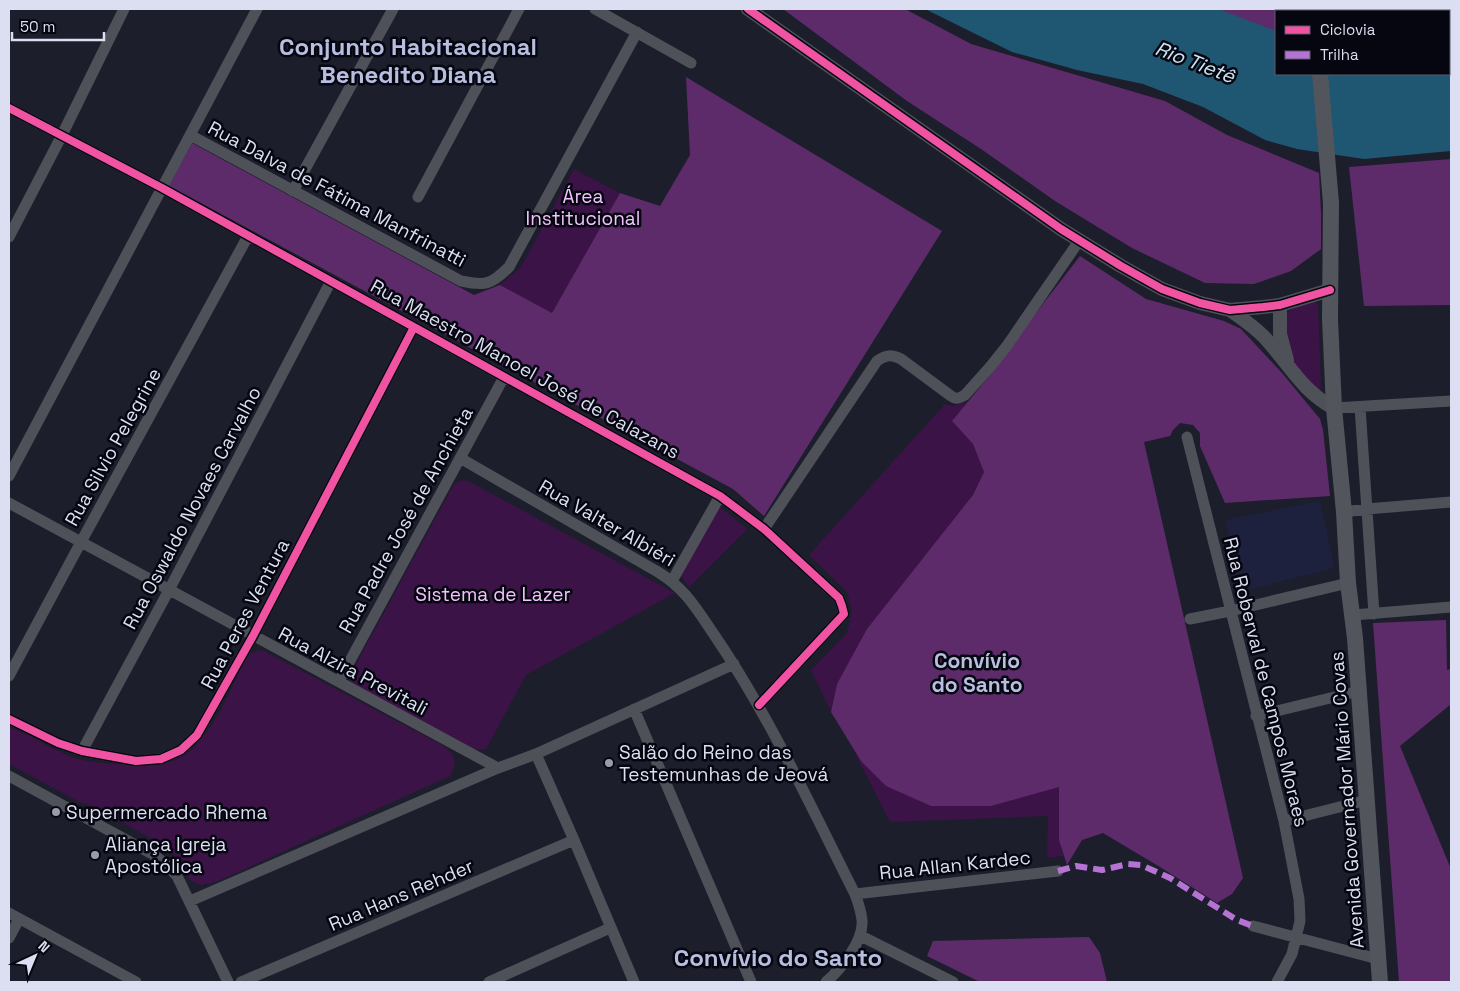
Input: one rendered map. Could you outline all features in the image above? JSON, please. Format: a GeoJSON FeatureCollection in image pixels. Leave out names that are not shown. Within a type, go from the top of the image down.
{"type":"FeatureCollection","features":[{"type":"Feature","properties":{"kind":"main road","name":"Avenida Governador Mário Covas"},"geometry":{"type":"LineString","coordinates":[[1320,75],[1330,203],[1330,290],[1334,408],[1344,512],[1348,583],[1353,615],[1380,982]]}},
{"type":"Feature","properties":{"kind":"street"},"geometry":{"type":"LineString","coordinates":[[9,237],[124,9]]}},
{"type":"Feature","properties":{"kind":"street"},"geometry":{"type":"LineString","coordinates":[[9,476],[257,9]]}},
{"type":"Feature","properties":{"kind":"street"},"geometry":{"type":"LineString","coordinates":[[293,191],[393,9]]}},
{"type":"Feature","properties":{"kind":"street"},"geometry":{"type":"LineString","coordinates":[[418,197],[520,9]]}},
{"type":"Feature","properties":{"kind":"street"},"geometry":{"type":"LineString","coordinates":[[595,9],[691,63]]}},
{"type":"Feature","properties":{"kind":"street"},"geometry":{"type":"LineString","coordinates":[[748,9],[1052,224],[1162,289],[1200,303],[1230,310],[1280,305],[1330,290]]}},
{"type":"Feature","properties":{"kind":"street","name":"Rua Dalva de Fátima Manfrinatti"},"geometry":{"type":"LineString","coordinates":[[190,135],[461,281],[479,285],[496,279],[509,267],[637,32]]}},
{"type":"Feature","properties":{"kind":"street","name":"Rua Maestro Manoel José de Calazans"},"geometry":{"type":"LineString","coordinates":[[9,108],[61,137],[162,188],[720,496],[764,529],[839,598],[844,614],[759,705]]}},
{"type":"Feature","properties":{"kind":"street","name":"Rua Silvio Pelegrine"},"geometry":{"type":"LineString","coordinates":[[9,676],[248,236]]}},
{"type":"Feature","properties":{"kind":"street"},"geometry":{"type":"LineString","coordinates":[[764,529],[877,361],[883,357],[894,355],[955,399],[960,398],[965,395],[1006,347],[1079,241]]}},
{"type":"Feature","properties":{"kind":"street","name":"Rua Oswaldo Novaes Carvalho"},"geometry":{"type":"LineString","coordinates":[[82,750],[169,590],[331,281]]}},
{"type":"Feature","properties":{"kind":"street"},"geometry":{"type":"LineString","coordinates":[[1280,305],[1280,334],[1289,368]]}},
{"type":"Feature","properties":{"kind":"street"},"geometry":{"type":"LineString","coordinates":[[1230,310],[1252,325],[1267,340],[1311,393],[1322,402],[1334,408],[1451,401]]}},
{"type":"Feature","properties":{"kind":"street","name":"Rua Peres Ventura"},"geometry":{"type":"LineString","coordinates":[[9,719],[58,743],[136,761],[161,759],[181,750],[197,735],[253,636],[414,327]]}},
{"type":"Feature","properties":{"kind":"street","name":"Rua Padre José de Anchieta"},"geometry":{"type":"LineString","coordinates":[[339,681],[504,377]]}},
{"type":"Feature","properties":{"kind":"street"},"geometry":{"type":"LineString","coordinates":[[1360,407],[1374,614]]}},
{"type":"Feature","properties":{"kind":"street","name":"Rua Roberval de Campos Moraes"},"geometry":{"type":"LineString","coordinates":[[1187,437],[1284,822],[1299,899],[1300,921],[1292,954],[1277,982]]}},
{"type":"Feature","properties":{"kind":"street","name":"Rua Valter Albiéri"},"geometry":{"type":"LineString","coordinates":[[460,458],[672,580],[689,598],[734,664],[759,705],[855,894],[862,920],[861,936]]}},
{"type":"Feature","properties":{"kind":"street"},"geometry":{"type":"LineString","coordinates":[[672,580],[720,496]]}},
{"type":"Feature","properties":{"kind":"street"},"geometry":{"type":"LineString","coordinates":[[1344,512],[1451,502]]}},
{"type":"Feature","properties":{"kind":"street","name":"Rua Alzira Previtali"},"geometry":{"type":"LineString","coordinates":[[9,503],[498,768]]}},
{"type":"Feature","properties":{"kind":"street"},"geometry":{"type":"LineString","coordinates":[[1190,619],[1348,583]]}},
{"type":"Feature","properties":{"kind":"street"},"geometry":{"type":"LineString","coordinates":[[1353,615],[1451,607]]}},
{"type":"Feature","properties":{"kind":"street"},"geometry":{"type":"LineString","coordinates":[[190,901],[498,768],[536,754],[734,664]]}},
{"type":"Feature","properties":{"kind":"street"},"geometry":{"type":"LineString","coordinates":[[1256,716],[1359,691]]}},
{"type":"Feature","properties":{"kind":"street"},"geometry":{"type":"LineString","coordinates":[[634,710],[751,982]]}},
{"type":"Feature","properties":{"kind":"street"},"geometry":{"type":"LineString","coordinates":[[536,754],[634,982]]}},
{"type":"Feature","properties":{"kind":"street"},"geometry":{"type":"LineString","coordinates":[[9,776],[154,855],[167,865],[177,876],[228,982]]}},
{"type":"Feature","properties":{"kind":"street"},"geometry":{"type":"LineString","coordinates":[[1284,822],[1366,800]]}},
{"type":"Feature","properties":{"kind":"street","name":"Rua Hans Rehder"},"geometry":{"type":"LineString","coordinates":[[241,982],[574,840]]}},
{"type":"Feature","properties":{"kind":"street","name":"Rua Allan Kardec"},"geometry":{"type":"LineString","coordinates":[[855,894],[1058,871]]}},
{"type":"Feature","properties":{"kind":"street"},"geometry":{"type":"LineString","coordinates":[[9,938],[14,916],[130,981]]}},
{"type":"Feature","properties":{"kind":"street"},"geometry":{"type":"LineString","coordinates":[[1253,926],[1378,959]]}},
{"type":"Feature","properties":{"kind":"street"},"geometry":{"type":"LineString","coordinates":[[488,982],[610,928]]}},
{"type":"Feature","properties":{"kind":"street"},"geometry":{"type":"LineString","coordinates":[[826,982],[851,953],[861,936],[953,982]]}},
{"type":"Feature","properties":{"kind":"shaded area"},"geometry":{"type":"Polygon","coordinates":[[[783,9],[905,9],[971,44],[1165,101],[1227,135],[1319,173],[1321,249],[1291,271],[1254,284],[1205,283],[1132,248],[1055,201],[981,149],[907,101],[783,9]]]}},
{"type":"Feature","properties":{"kind":"shaded area"},"geometry":{"type":"Polygon","coordinates":[[[1216,9],[1302,10],[1275,10],[1275,52],[1216,9]]]}},
{"type":"Feature","properties":{"kind":"shaded area"},"geometry":{"type":"Polygon","coordinates":[[[1360,9],[1403,9],[1402,10],[1358,10],[1360,9]]]}},
{"type":"Feature","properties":{"kind":"shaded area"},"geometry":{"type":"Polygon","coordinates":[[[686,77],[942,231],[764,516],[733,489],[169,186],[192,143],[474,295],[500,285],[552,313],[620,193],[660,206],[690,155],[686,77]]]}},
{"type":"Feature","properties":{"kind":"shaded area"},"geometry":{"type":"Polygon","coordinates":[[[1451,159],[1451,305],[1364,306],[1349,167],[1451,159]]]}},
{"type":"Feature","properties":{"kind":"shaded area"},"geometry":{"type":"Polygon","coordinates":[[[1080,256],[1146,299],[1224,321],[1241,329],[1282,373],[1320,419],[1323,430],[1330,496],[1225,503],[1200,446],[1200,433],[1193,425],[1180,423],[1170,436],[1144,442],[1243,878],[1232,894],[1217,903],[1103,833],[1082,840],[1067,865],[1059,840],[1059,787],[991,806],[931,806],[886,786],[861,761],[831,712],[837,684],[867,629],[973,495],[984,472],[973,444],[952,421],[996,368],[1080,256]]]}},
{"type":"Feature","properties":{"kind":"shaded area"},"geometry":{"type":"Polygon","coordinates":[[[1320,501],[1334,565],[1330,569],[1251,589],[1242,582],[1225,520],[1320,501]]]}},
{"type":"Feature","properties":{"kind":"shaded area"},"geometry":{"type":"Polygon","coordinates":[[[1446,620],[1447,670],[1451,669],[1451,704],[1400,746],[1451,869],[1451,982],[1399,982],[1373,623],[1446,620]]]}},
{"type":"Feature","properties":{"kind":"shaded area"},"geometry":{"type":"Polygon","coordinates":[[[1089,937],[1100,953],[1107,982],[980,982],[927,956],[933,941],[1089,937]]]}},
{"type":"Feature","properties":{"kind":"green space","name":"Área Institucional"},"geometry":{"type":"Polygon","coordinates":[[[574,169],[620,193],[552,313],[500,285],[521,267],[574,169]]]}},
{"type":"Feature","properties":{"kind":"green space"},"geometry":{"type":"Polygon","coordinates":[[[1313,300],[1318,305],[1321,388],[1318,391],[1307,382],[1292,360],[1285,316],[1289,311],[1305,301],[1313,300]]]}},
{"type":"Feature","properties":{"kind":"green space"},"geometry":{"type":"Polygon","coordinates":[[[969,401],[952,421],[973,444],[984,472],[973,495],[837,684],[831,712],[811,670],[847,633],[852,612],[847,592],[809,555],[945,404],[953,406],[969,401]]]}},
{"type":"Feature","properties":{"kind":"green space","name":"Sistema de Lazer"},"geometry":{"type":"Polygon","coordinates":[[[462,480],[470,482],[675,593],[526,675],[486,749],[471,750],[349,680],[454,484],[462,480]]]}},
{"type":"Feature","properties":{"kind":"green space"},"geometry":{"type":"Polygon","coordinates":[[[719,506],[747,529],[689,587],[680,575],[719,506]]]}},
{"type":"Feature","properties":{"kind":"green space"},"geometry":{"type":"Polygon","coordinates":[[[262,650],[442,745],[453,755],[455,762],[450,776],[216,882],[200,885],[190,880],[171,850],[90,805],[79,802],[9,764],[9,727],[69,756],[86,761],[144,765],[162,764],[177,759],[191,751],[212,724],[251,653],[262,650]]]}},
{"type":"Feature","properties":{"kind":"green space"},"geometry":{"type":"Polygon","coordinates":[[[852,747],[861,761],[991,806],[1060,786],[1059,840],[1064,856],[1047,858],[1048,816],[890,822],[852,747]]]}},
{"type":"Feature","properties":{"kind":"water","name":"Rio Tietê"},"geometry":{"type":"Polygon","coordinates":[[[925,9],[1218,9],[1275,31],[1275,75],[1450,75],[1451,14],[1451,151],[1364,159],[1297,149],[1265,140],[1203,107],[1143,84],[1077,70],[1012,52],[925,9]]]}},
{"type":"Feature","properties":{"kind":"marked path"},"geometry":{"type":"LineString","coordinates":[[1058,871],[1076,866],[1102,870],[1128,864],[1141,865],[1170,878],[1237,920],[1253,926]]}},
{"type":"Feature","properties":{"kind":"cycle path"},"geometry":{"type":"LineString","coordinates":[[748,9],[1061,229],[1162,289],[1200,303],[1230,310],[1280,305],[1330,290]]}},
{"type":"Feature","properties":{"kind":"cycle path"},"geometry":{"type":"LineString","coordinates":[[9,108],[162,188],[720,496],[764,529],[839,598],[844,614],[759,705]]}},
{"type":"Feature","properties":{"kind":"cycle path"},"geometry":{"type":"LineString","coordinates":[[9,719],[58,743],[82,751],[136,761],[161,759],[181,750],[197,735],[253,636],[414,327]]}},
{"type":"Feature","properties":{"kind":"place","name":"Salão do Reino das Testemunhas de Jeová"},"geometry":{"type":"Point","coordinates":[609,763]}},
{"type":"Feature","properties":{"kind":"place","name":"Supermercado Rhema"},"geometry":{"type":"Point","coordinates":[56,812]}},
{"type":"Feature","properties":{"kind":"place","name":"Aliança Igreja Apostólica"},"geometry":{"type":"Point","coordinates":[95,855]}},
{"type":"Feature","properties":{"kind":"district","name":"Conjunto Habitacional Benedito Diana"},"geometry":{"type":"Point","coordinates":[408,60]}},
{"type":"Feature","properties":{"kind":"district","name":"Convívio do Santo"},"geometry":{"type":"Point","coordinates":[977,672]}},
{"type":"Feature","properties":{"kind":"district","name":"Convívio do Santo"},"geometry":{"type":"Point","coordinates":[778,957]}}]}
